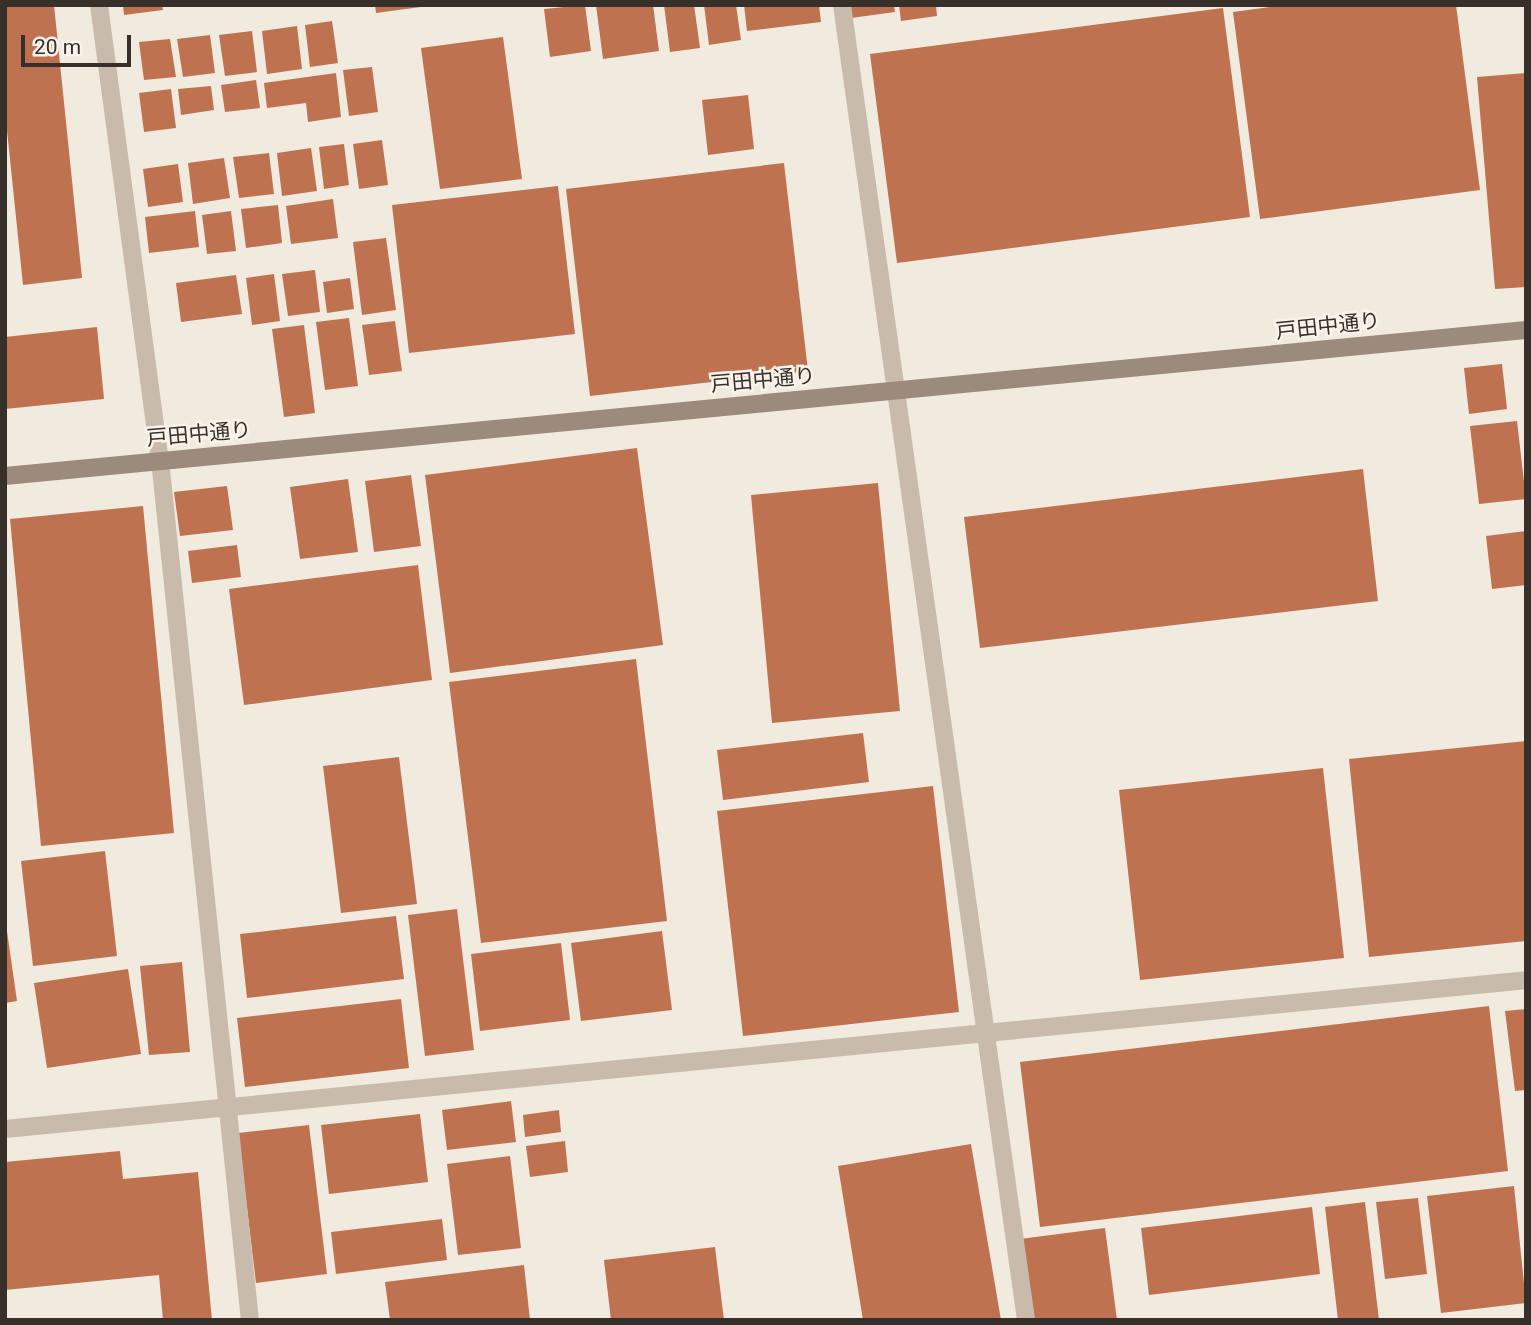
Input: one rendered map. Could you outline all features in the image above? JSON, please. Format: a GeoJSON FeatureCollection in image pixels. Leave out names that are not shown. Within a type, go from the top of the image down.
{"type":"FeatureCollection","features":[{"type":"Feature","properties":{"kind":"street"},"geometry":{"type":"LineString","coordinates":[[99,5],[160,460],[250,1320]]}},
{"type":"Feature","properties":{"kind":"street"},"geometry":{"type":"LineString","coordinates":[[842,5],[1026,1320]]}},
{"type":"Feature","properties":{"kind":"street","name":"戸田中通り"},"geometry":{"type":"LineString","coordinates":[[5,476],[1526,330]]}},
{"type":"Feature","properties":{"kind":"street"},"geometry":{"type":"LineString","coordinates":[[5,1129],[1526,980]]}},
{"type":"Feature","properties":{"kind":"building"},"geometry":{"type":"Polygon","coordinates":[[[5,5],[54,5],[82,278],[23,285],[5,111],[5,5]]]}},
{"type":"Feature","properties":{"kind":"building"},"geometry":{"type":"Polygon","coordinates":[[[123,5],[162,5],[163,10],[124,15],[123,5]]]}},
{"type":"Feature","properties":{"kind":"building"},"geometry":{"type":"Polygon","coordinates":[[[375,5],[421,5],[421,7],[376,13],[375,5]]]}},
{"type":"Feature","properties":{"kind":"building"},"geometry":{"type":"Polygon","coordinates":[[[585,5],[591,51],[550,57],[544,9],[585,5]]]}},
{"type":"Feature","properties":{"kind":"building"},"geometry":{"type":"Polygon","coordinates":[[[596,5],[653,5],[659,51],[603,59],[596,5]]]}},
{"type":"Feature","properties":{"kind":"building"},"geometry":{"type":"Polygon","coordinates":[[[664,5],[694,5],[700,48],[670,52],[664,5]]]}},
{"type":"Feature","properties":{"kind":"building"},"geometry":{"type":"Polygon","coordinates":[[[704,5],[736,5],[741,40],[709,45],[704,5]]]}},
{"type":"Feature","properties":{"kind":"building"},"geometry":{"type":"Polygon","coordinates":[[[744,5],[819,5],[821,22],[747,31],[744,5]]]}},
{"type":"Feature","properties":{"kind":"building"},"geometry":{"type":"Polygon","coordinates":[[[849,5],[894,5],[895,12],[851,18],[849,5]]]}},
{"type":"Feature","properties":{"kind":"building"},"geometry":{"type":"Polygon","coordinates":[[[899,5],[936,5],[937,16],[901,21],[899,5]]]}},
{"type":"Feature","properties":{"kind":"building"},"geometry":{"type":"Polygon","coordinates":[[[1285,5],[1456,5],[1480,190],[1260,219],[1233,12],[1285,5]]]}},
{"type":"Feature","properties":{"kind":"building"},"geometry":{"type":"Polygon","coordinates":[[[1223,8],[1250,217],[897,263],[870,54],[1223,8]]]}},
{"type":"Feature","properties":{"kind":"building"},"geometry":{"type":"Polygon","coordinates":[[[332,21],[338,63],[310,67],[305,25],[332,21]]]}},
{"type":"Feature","properties":{"kind":"building"},"geometry":{"type":"Polygon","coordinates":[[[297,26],[302,69],[267,74],[262,31],[297,26]]]}},
{"type":"Feature","properties":{"kind":"building"},"geometry":{"type":"Polygon","coordinates":[[[252,31],[257,72],[225,76],[219,35],[252,31]]]}},
{"type":"Feature","properties":{"kind":"building"},"geometry":{"type":"Polygon","coordinates":[[[210,35],[215,73],[183,77],[177,39],[210,35]]]}},
{"type":"Feature","properties":{"kind":"building"},"geometry":{"type":"Polygon","coordinates":[[[503,37],[522,179],[440,189],[421,48],[503,37]]]}},
{"type":"Feature","properties":{"kind":"building"},"geometry":{"type":"Polygon","coordinates":[[[170,39],[176,77],[144,80],[139,42],[170,39]]]}},
{"type":"Feature","properties":{"kind":"building"},"geometry":{"type":"Polygon","coordinates":[[[372,67],[378,112],[349,116],[343,70],[372,67]]]}},
{"type":"Feature","properties":{"kind":"building"},"geometry":{"type":"Polygon","coordinates":[[[336,73],[341,117],[308,122],[306,103],[267,108],[264,83],[336,73]]]}},
{"type":"Feature","properties":{"kind":"building"},"geometry":{"type":"Polygon","coordinates":[[[1526,73],[1526,287],[1495,289],[1477,77],[1526,73]]]}},
{"type":"Feature","properties":{"kind":"building"},"geometry":{"type":"Polygon","coordinates":[[[256,80],[260,108],[225,112],[221,85],[256,80]]]}},
{"type":"Feature","properties":{"kind":"building"},"geometry":{"type":"Polygon","coordinates":[[[211,86],[214,110],[181,115],[178,89],[211,86]]]}},
{"type":"Feature","properties":{"kind":"building"},"geometry":{"type":"Polygon","coordinates":[[[171,89],[176,128],[144,132],[139,93],[171,89]]]}},
{"type":"Feature","properties":{"kind":"building"},"geometry":{"type":"Polygon","coordinates":[[[748,95],[754,149],[708,155],[702,100],[748,95]]]}},
{"type":"Feature","properties":{"kind":"building"},"geometry":{"type":"Polygon","coordinates":[[[382,140],[388,185],[359,189],[353,144],[382,140]]]}},
{"type":"Feature","properties":{"kind":"building"},"geometry":{"type":"Polygon","coordinates":[[[344,144],[349,185],[324,189],[319,147],[344,144]]]}},
{"type":"Feature","properties":{"kind":"building"},"geometry":{"type":"Polygon","coordinates":[[[311,148],[317,191],[282,196],[277,153],[311,148]]]}},
{"type":"Feature","properties":{"kind":"building"},"geometry":{"type":"Polygon","coordinates":[[[269,153],[274,194],[239,198],[233,157],[269,153]]]}},
{"type":"Feature","properties":{"kind":"building"},"geometry":{"type":"Polygon","coordinates":[[[224,158],[230,198],[193,204],[188,163],[224,158]]]}},
{"type":"Feature","properties":{"kind":"building"},"geometry":{"type":"Polygon","coordinates":[[[784,163],[808,371],[590,396],[566,189],[784,163]]]}},
{"type":"Feature","properties":{"kind":"building"},"geometry":{"type":"Polygon","coordinates":[[[178,164],[183,202],[148,207],[143,169],[178,164]]]}},
{"type":"Feature","properties":{"kind":"building"},"geometry":{"type":"Polygon","coordinates":[[[558,186],[575,334],[409,353],[392,205],[558,186]]]}},
{"type":"Feature","properties":{"kind":"building"},"geometry":{"type":"Polygon","coordinates":[[[333,199],[338,238],[291,244],[286,206],[333,199]]]}},
{"type":"Feature","properties":{"kind":"building"},"geometry":{"type":"Polygon","coordinates":[[[278,205],[282,243],[246,248],[241,209],[278,205]]]}},
{"type":"Feature","properties":{"kind":"building"},"geometry":{"type":"Polygon","coordinates":[[[195,211],[199,247],[149,253],[145,217],[195,211]]]}},
{"type":"Feature","properties":{"kind":"building"},"geometry":{"type":"Polygon","coordinates":[[[231,211],[236,251],[207,254],[202,215],[231,211]]]}},
{"type":"Feature","properties":{"kind":"building"},"geometry":{"type":"Polygon","coordinates":[[[386,238],[396,310],[362,315],[353,242],[386,238]]]}},
{"type":"Feature","properties":{"kind":"building"},"geometry":{"type":"Polygon","coordinates":[[[315,270],[320,312],[288,316],[282,274],[315,270]]]}},
{"type":"Feature","properties":{"kind":"building"},"geometry":{"type":"Polygon","coordinates":[[[274,274],[280,321],[252,325],[246,278],[274,274]]]}},
{"type":"Feature","properties":{"kind":"building"},"geometry":{"type":"Polygon","coordinates":[[[236,275],[242,314],[181,322],[176,283],[236,275]]]}},
{"type":"Feature","properties":{"kind":"building"},"geometry":{"type":"Polygon","coordinates":[[[350,278],[354,309],[327,313],[323,282],[350,278]]]}},
{"type":"Feature","properties":{"kind":"building"},"geometry":{"type":"Polygon","coordinates":[[[349,318],[358,386],[325,390],[316,322],[349,318]]]}},
{"type":"Feature","properties":{"kind":"building"},"geometry":{"type":"Polygon","coordinates":[[[395,321],[402,371],[369,375],[362,325],[395,321]]]}},
{"type":"Feature","properties":{"kind":"building"},"geometry":{"type":"Polygon","coordinates":[[[304,325],[315,413],[284,417],[272,329],[304,325]]]}},
{"type":"Feature","properties":{"kind":"building"},"geometry":{"type":"Polygon","coordinates":[[[97,327],[104,399],[5,409],[5,337],[97,327]]]}},
{"type":"Feature","properties":{"kind":"building"},"geometry":{"type":"Polygon","coordinates":[[[1502,364],[1507,409],[1469,414],[1464,368],[1502,364]]]}},
{"type":"Feature","properties":{"kind":"building"},"geometry":{"type":"Polygon","coordinates":[[[1517,421],[1526,499],[1479,504],[1470,426],[1517,421]]]}},
{"type":"Feature","properties":{"kind":"building"},"geometry":{"type":"Polygon","coordinates":[[[637,448],[663,645],[450,673],[425,475],[637,448]]]}},
{"type":"Feature","properties":{"kind":"building"},"geometry":{"type":"Polygon","coordinates":[[[1363,469],[1378,601],[980,648],[964,517],[1363,469]]]}},
{"type":"Feature","properties":{"kind":"building"},"geometry":{"type":"Polygon","coordinates":[[[411,475],[421,546],[374,552],[365,481],[411,475]]]}},
{"type":"Feature","properties":{"kind":"building"},"geometry":{"type":"Polygon","coordinates":[[[348,479],[358,552],[300,559],[290,487],[348,479]]]}},
{"type":"Feature","properties":{"kind":"building"},"geometry":{"type":"Polygon","coordinates":[[[878,483],[900,711],[772,723],[751,495],[878,483]]]}},
{"type":"Feature","properties":{"kind":"building"},"geometry":{"type":"Polygon","coordinates":[[[227,486],[233,530],[180,536],[174,492],[227,486]]]}},
{"type":"Feature","properties":{"kind":"building"},"geometry":{"type":"Polygon","coordinates":[[[143,506],[174,833],[41,846],[10,519],[143,506]]]}},
{"type":"Feature","properties":{"kind":"building"},"geometry":{"type":"Polygon","coordinates":[[[1526,531],[1526,585],[1492,589],[1486,536],[1526,531]]]}},
{"type":"Feature","properties":{"kind":"building"},"geometry":{"type":"Polygon","coordinates":[[[237,545],[241,577],[192,583],[188,551],[237,545]]]}},
{"type":"Feature","properties":{"kind":"building"},"geometry":{"type":"Polygon","coordinates":[[[418,565],[432,680],[244,705],[229,589],[418,565]]]}},
{"type":"Feature","properties":{"kind":"building"},"geometry":{"type":"Polygon","coordinates":[[[636,659],[667,921],[481,943],[449,682],[636,659]]]}},
{"type":"Feature","properties":{"kind":"building"},"geometry":{"type":"Polygon","coordinates":[[[863,733],[869,782],[723,800],[717,750],[863,733]]]}},
{"type":"Feature","properties":{"kind":"building"},"geometry":{"type":"Polygon","coordinates":[[[1526,741],[1526,941],[1369,957],[1349,759],[1526,741]]]}},
{"type":"Feature","properties":{"kind":"building"},"geometry":{"type":"Polygon","coordinates":[[[399,757],[417,904],[341,913],[323,766],[399,757]]]}},
{"type":"Feature","properties":{"kind":"building"},"geometry":{"type":"Polygon","coordinates":[[[1323,768],[1344,958],[1140,980],[1119,790],[1323,768]]]}},
{"type":"Feature","properties":{"kind":"building"},"geometry":{"type":"Polygon","coordinates":[[[933,786],[959,1012],[743,1036],[717,811],[933,786]]]}},
{"type":"Feature","properties":{"kind":"building"},"geometry":{"type":"Polygon","coordinates":[[[105,851],[117,956],[33,966],[21,861],[105,851]]]}},
{"type":"Feature","properties":{"kind":"building"},"geometry":{"type":"Polygon","coordinates":[[[457,909],[474,1050],[425,1056],[408,915],[457,909]]]}},
{"type":"Feature","properties":{"kind":"building"},"geometry":{"type":"Polygon","coordinates":[[[396,916],[404,979],[247,998],[240,934],[396,916]]]}},
{"type":"Feature","properties":{"kind":"building"},"geometry":{"type":"Polygon","coordinates":[[[5,917],[17,1001],[5,1003],[5,917]]]}},
{"type":"Feature","properties":{"kind":"building"},"geometry":{"type":"Polygon","coordinates":[[[662,931],[672,1010],[581,1021],[571,943],[662,931]]]}},
{"type":"Feature","properties":{"kind":"building"},"geometry":{"type":"Polygon","coordinates":[[[561,943],[570,1020],[480,1031],[471,954],[561,943]]]}},
{"type":"Feature","properties":{"kind":"building"},"geometry":{"type":"Polygon","coordinates":[[[182,962],[190,1052],[149,1055],[140,966],[182,962]]]}},
{"type":"Feature","properties":{"kind":"building"},"geometry":{"type":"Polygon","coordinates":[[[128,969],[141,1054],[47,1068],[34,983],[128,969]]]}},
{"type":"Feature","properties":{"kind":"building"},"geometry":{"type":"Polygon","coordinates":[[[401,999],[409,1068],[245,1087],[237,1018],[401,999]]]}},
{"type":"Feature","properties":{"kind":"building"},"geometry":{"type":"Polygon","coordinates":[[[1489,1006],[1508,1171],[1040,1227],[1020,1062],[1489,1006]]]}},
{"type":"Feature","properties":{"kind":"building"},"geometry":{"type":"Polygon","coordinates":[[[1526,1009],[1526,1090],[1515,1091],[1505,1011],[1526,1009]]]}},
{"type":"Feature","properties":{"kind":"building"},"geometry":{"type":"Polygon","coordinates":[[[511,1101],[516,1142],[447,1150],[442,1110],[511,1101]]]}},
{"type":"Feature","properties":{"kind":"building"},"geometry":{"type":"Polygon","coordinates":[[[559,1110],[561,1132],[525,1137],[523,1115],[559,1110]]]}},
{"type":"Feature","properties":{"kind":"building"},"geometry":{"type":"Polygon","coordinates":[[[420,1114],[428,1182],[329,1194],[321,1125],[420,1114]]]}},
{"type":"Feature","properties":{"kind":"building"},"geometry":{"type":"Polygon","coordinates":[[[309,1125],[327,1274],[256,1283],[238,1133],[309,1125]]]}},
{"type":"Feature","properties":{"kind":"building"},"geometry":{"type":"Polygon","coordinates":[[[565,1141],[568,1172],[530,1177],[526,1146],[565,1141]]]}},
{"type":"Feature","properties":{"kind":"building"},"geometry":{"type":"Polygon","coordinates":[[[971,1144],[1001,1320],[863,1320],[838,1166],[971,1144]]]}},
{"type":"Feature","properties":{"kind":"building"},"geometry":{"type":"Polygon","coordinates":[[[120,1151],[123,1179],[198,1172],[212,1320],[163,1320],[159,1275],[5,1290],[5,1162],[120,1151]]]}},
{"type":"Feature","properties":{"kind":"building"},"geometry":{"type":"Polygon","coordinates":[[[510,1156],[521,1248],[458,1255],[447,1164],[510,1156]]]}},
{"type":"Feature","properties":{"kind":"building"},"geometry":{"type":"Polygon","coordinates":[[[1514,1186],[1526,1303],[1441,1313],[1427,1196],[1514,1186]]]}},
{"type":"Feature","properties":{"kind":"building"},"geometry":{"type":"Polygon","coordinates":[[[1418,1198],[1427,1274],[1385,1279],[1376,1202],[1418,1198]]]}},
{"type":"Feature","properties":{"kind":"building"},"geometry":{"type":"Polygon","coordinates":[[[1365,1202],[1379,1320],[1338,1320],[1325,1207],[1365,1202]]]}},
{"type":"Feature","properties":{"kind":"building"},"geometry":{"type":"Polygon","coordinates":[[[1312,1207],[1320,1274],[1149,1295],[1141,1228],[1312,1207]]]}},
{"type":"Feature","properties":{"kind":"building"},"geometry":{"type":"Polygon","coordinates":[[[442,1219],[447,1260],[336,1274],[331,1232],[442,1219]]]}},
{"type":"Feature","properties":{"kind":"building"},"geometry":{"type":"Polygon","coordinates":[[[1105,1228],[1117,1320],[1030,1320],[1020,1239],[1105,1228]]]}},
{"type":"Feature","properties":{"kind":"building"},"geometry":{"type":"Polygon","coordinates":[[[715,1247],[724,1320],[611,1320],[604,1260],[715,1247]]]}},
{"type":"Feature","properties":{"kind":"building"},"geometry":{"type":"Polygon","coordinates":[[[524,1265],[530,1320],[390,1320],[385,1282],[524,1265]]]}}]}
